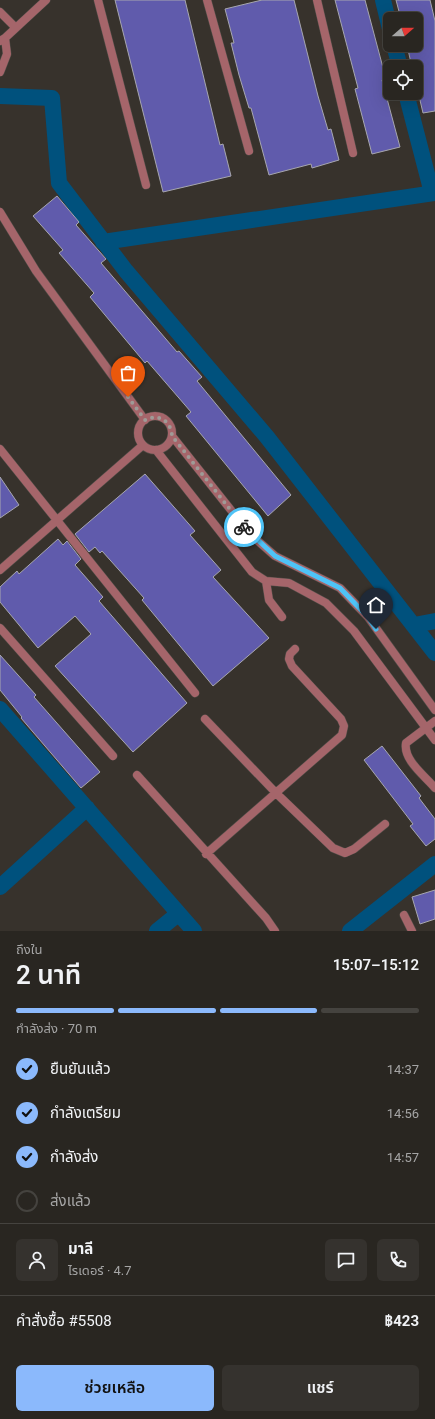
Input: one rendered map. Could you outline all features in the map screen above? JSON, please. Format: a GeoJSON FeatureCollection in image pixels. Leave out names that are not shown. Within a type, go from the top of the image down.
{"type":"FeatureCollection","features":[{"type":"Feature","properties":{"kind":"street"},"geometry":{"type":"LineString","coordinates":[[0,72],[7,54],[3,39],[46,0]]}},
{"type":"Feature","properties":{"kind":"street"},"geometry":{"type":"LineString","coordinates":[[98,0],[146,185]]}},
{"type":"Feature","properties":{"kind":"street"},"geometry":{"type":"LineString","coordinates":[[207,0],[249,151]]}},
{"type":"Feature","properties":{"kind":"street"},"geometry":{"type":"LineString","coordinates":[[317,0],[353,153]]}},
{"type":"Feature","properties":{"kind":"street"},"geometry":{"type":"LineString","coordinates":[[0,12],[15,27]]}},
{"type":"Feature","properties":{"kind":"street"},"geometry":{"type":"LineString","coordinates":[[0,212],[36,271],[145,420]]}},
{"type":"Feature","properties":{"kind":"street"},"geometry":{"type":"LineString","coordinates":[[435,710],[368,617],[340,588],[275,556],[250,534],[172,436],[170,425],[161,418],[150,417],[145,420],[139,430],[140,441],[148,448],[156,450],[233,550],[252,572],[266,581],[289,583],[326,603],[354,631],[435,740]]}},
{"type":"Feature","properties":{"kind":"street"},"geometry":{"type":"LineString","coordinates":[[156,450],[167,445],[172,436]]}},
{"type":"Feature","properties":{"kind":"street"},"geometry":{"type":"LineString","coordinates":[[0,570],[144,445]]}},
{"type":"Feature","properties":{"kind":"street"},"geometry":{"type":"LineString","coordinates":[[0,449],[195,693]]}},
{"type":"Feature","properties":{"kind":"street"},"geometry":{"type":"LineString","coordinates":[[266,581],[269,600],[282,617]]}},
{"type":"Feature","properties":{"kind":"street"},"geometry":{"type":"LineString","coordinates":[[0,628],[112,756]]}},
{"type":"Feature","properties":{"kind":"street"},"geometry":{"type":"LineString","coordinates":[[206,854],[342,735],[344,726],[341,719],[292,666],[289,659],[290,654],[295,649]]}},
{"type":"Feature","properties":{"kind":"street"},"geometry":{"type":"LineString","coordinates":[[206,719],[276,793],[333,848],[344,853],[354,849],[384,824]]}},
{"type":"Feature","properties":{"kind":"street"},"geometry":{"type":"LineString","coordinates":[[435,721],[406,743],[405,749],[408,757],[435,788]]}},
{"type":"Feature","properties":{"kind":"street"},"geometry":{"type":"LineString","coordinates":[[137,775],[206,854],[266,918],[275,931]]}},
{"type":"Feature","properties":{"kind":"street"},"geometry":{"type":"LineString","coordinates":[[404,915],[412,931]]}},
{"type":"Feature","properties":{"kind":"building"},"geometry":{"type":"Polygon","coordinates":[[[115,0],[185,0],[220,145],[223,144],[231,176],[163,192],[115,0]]]}},
{"type":"Feature","properties":{"kind":"building"},"geometry":{"type":"Polygon","coordinates":[[[262,0],[294,0],[318,96],[328,130],[331,129],[339,160],[312,168],[311,164],[269,175],[251,108],[249,108],[239,75],[231,43],[234,43],[225,9],[262,0]]]}},
{"type":"Feature","properties":{"kind":"building"},"geometry":{"type":"Polygon","coordinates":[[[335,0],[365,0],[383,68],[383,100],[387,100],[400,147],[372,154],[355,89],[358,88],[335,0]]]}},
{"type":"Feature","properties":{"kind":"building"},"geometry":{"type":"Polygon","coordinates":[[[396,0],[430,0],[435,21],[435,111],[423,113],[420,100],[423,100],[423,60],[410,60],[409,52],[423,52],[423,12],[399,12],[396,0]]]}},
{"type":"Feature","properties":{"kind":"building"},"geometry":{"type":"Polygon","coordinates":[[[57,196],[79,222],[76,225],[106,259],[101,263],[177,352],[179,351],[202,377],[197,381],[291,495],[268,516],[186,416],[191,412],[147,361],[145,363],[90,297],[94,293],[59,253],[63,250],[33,216],[57,196]]]}},
{"type":"Feature","properties":{"kind":"building"},"geometry":{"type":"Polygon","coordinates":[[[145,474],[195,531],[190,535],[221,570],[213,577],[269,638],[213,686],[142,600],[144,598],[102,551],[100,553],[95,547],[89,552],[75,534],[145,474]]]}},
{"type":"Feature","properties":{"kind":"building"},"geometry":{"type":"Polygon","coordinates":[[[0,477],[19,505],[0,518],[0,477]]]}},
{"type":"Feature","properties":{"kind":"building"},"geometry":{"type":"Polygon","coordinates":[[[58,539],[63,545],[67,541],[81,559],[75,565],[103,597],[99,601],[187,703],[133,752],[55,666],[91,634],[75,616],[38,648],[0,602],[0,587],[17,571],[19,574],[58,539]]]}},
{"type":"Feature","properties":{"kind":"building"},"geometry":{"type":"Polygon","coordinates":[[[0,655],[36,695],[34,697],[100,772],[81,788],[21,718],[22,717],[0,690],[0,655]]]}},
{"type":"Feature","properties":{"kind":"building"},"geometry":{"type":"Polygon","coordinates":[[[382,746],[421,796],[419,798],[435,819],[435,839],[426,846],[410,826],[413,824],[364,760],[382,746]]]}},
{"type":"Feature","properties":{"kind":"building"},"geometry":{"type":"Polygon","coordinates":[[[435,890],[435,919],[420,924],[412,897],[435,890]]]}},
{"type":"Feature","properties":{"kind":"waterway"},"geometry":{"type":"LineString","coordinates":[[383,0],[386,12]]}},
{"type":"Feature","properties":{"kind":"waterway"},"geometry":{"type":"LineString","coordinates":[[396,52],[398,60]]}},
{"type":"Feature","properties":{"kind":"waterway"},"geometry":{"type":"LineString","coordinates":[[0,96],[52,98],[59,183],[126,271],[267,437],[435,653]]}},
{"type":"Feature","properties":{"kind":"waterway"},"geometry":{"type":"LineString","coordinates":[[408,100],[432,193]]}},
{"type":"Feature","properties":{"kind":"waterway"},"geometry":{"type":"LineString","coordinates":[[103,242],[435,193]]}},
{"type":"Feature","properties":{"kind":"waterway"},"geometry":{"type":"LineString","coordinates":[[414,625],[435,621]]}},
{"type":"Feature","properties":{"kind":"waterway"},"geometry":{"type":"LineString","coordinates":[[0,709],[194,931]]}},
{"type":"Feature","properties":{"kind":"waterway"},"geometry":{"type":"LineString","coordinates":[[0,887],[87,808]]}},
{"type":"Feature","properties":{"kind":"waterway"},"geometry":{"type":"LineString","coordinates":[[350,931],[435,864]]}},
{"type":"Feature","properties":{"kind":"waterway"},"geometry":{"type":"LineString","coordinates":[[157,931],[178,914]]}},
{"type":"Feature","properties":{"kind":"way so far"},"geometry":{"type":"LineString","coordinates":[[128,397],[145,420],[150,417],[156,417],[161,418],[170,425],[172,436],[244,527]]}},
{"type":"Feature","properties":{"kind":"route"},"geometry":{"type":"LineString","coordinates":[[244,527],[275,556],[340,588],[368,617],[376,629]]}}]}
